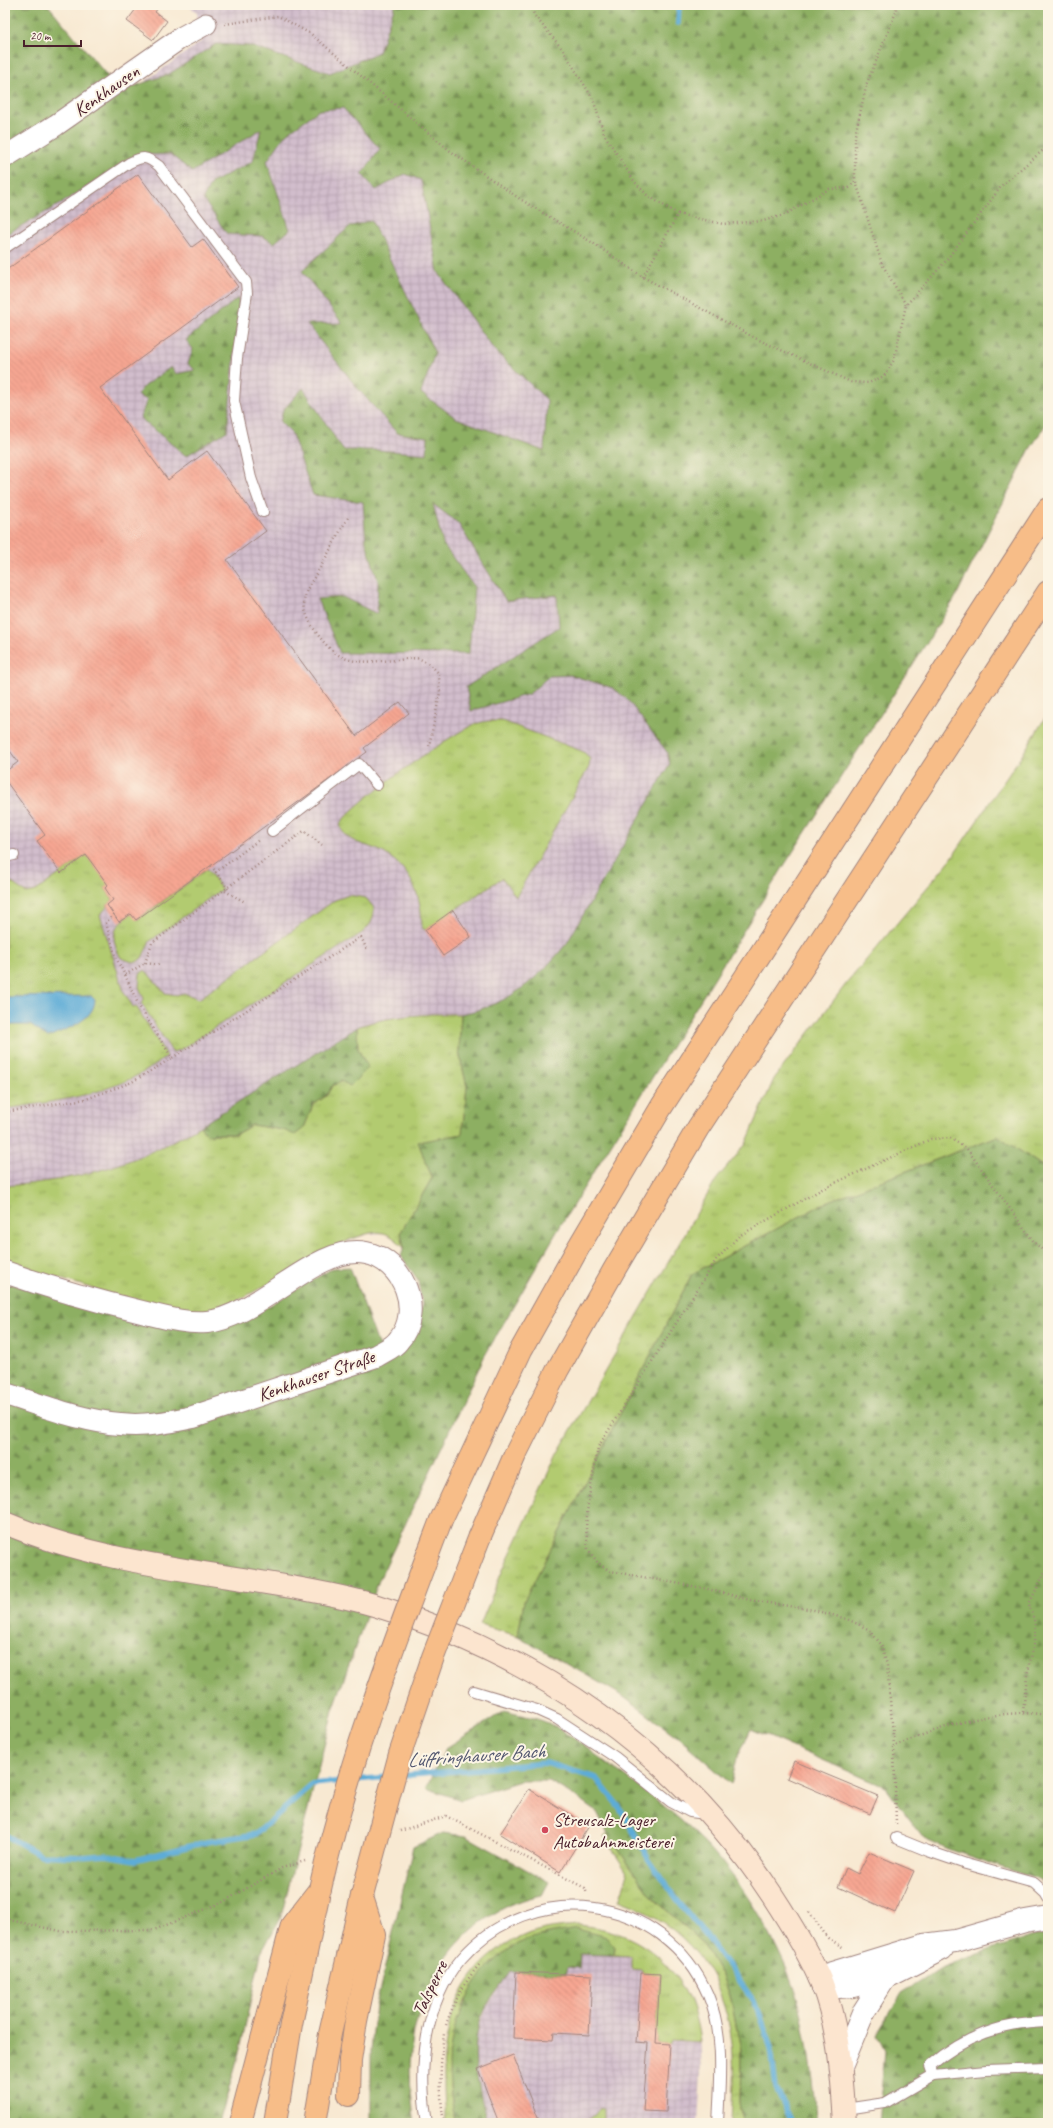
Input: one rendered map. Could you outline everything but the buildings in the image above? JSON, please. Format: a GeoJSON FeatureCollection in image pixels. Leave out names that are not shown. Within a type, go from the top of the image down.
{"type":"FeatureCollection","features":[{"type":"Feature","properties":{"kind":"highway"},"geometry":{"type":"LineString","coordinates":[[274,2123],[291,2024],[331,1838],[360,1741],[393,1644],[441,1520],[521,1350],[578,1248],[662,1106],[1048,509]]}},
{"type":"Feature","properties":{"kind":"highway"},"geometry":{"type":"LineString","coordinates":[[315,2123],[330,2034],[362,1896],[400,1754],[433,1657],[480,1536],[515,1455],[558,1369],[614,1270],[698,1128],[1048,592]]}},
{"type":"Feature","properties":{"kind":"highway"},"geometry":{"type":"LineString","coordinates":[[240,2123],[292,1926],[320,1889]]}},
{"type":"Feature","properties":{"kind":"highway"},"geometry":{"type":"LineString","coordinates":[[349,2095],[350,2060],[356,2020],[374,1935],[362,1896]]}},
{"type":"Feature","properties":{"kind":"main road"},"geometry":{"type":"LineString","coordinates":[[5,1523],[65,1545],[121,1559],[278,1585],[373,1605],[473,1642],[559,1687],[613,1724],[674,1777],[709,1814],[759,1875],[790,1922],[821,1983],[835,2033],[841,2067],[845,2116]]}},
{"type":"Feature","properties":{"kind":"street","name":"Kenkhausen"},"geometry":{"type":"LineString","coordinates":[[5,157],[56,125],[182,37],[206,24]]}},
{"type":"Feature","properties":{"kind":"street","name":"Kenkhauser Straße"},"geometry":{"type":"LineString","coordinates":[[5,1272],[102,1302],[177,1320],[207,1322],[227,1318],[250,1307],[319,1263],[342,1254],[366,1253],[383,1260],[400,1275],[407,1291],[410,1306],[408,1325],[398,1342],[376,1356],[192,1417],[161,1423],[121,1425],[91,1419],[5,1394]]}},
{"type":"Feature","properties":{"kind":"street"},"geometry":{"type":"LineString","coordinates":[[821,1983],[924,1945],[955,1941],[1025,1921],[1048,1917]]}},
{"type":"Feature","properties":{"kind":"street"},"geometry":{"type":"LineString","coordinates":[[821,1983],[854,1986],[885,1978],[928,1958],[955,1941]]}},
{"type":"Feature","properties":{"kind":"street"},"geometry":{"type":"LineString","coordinates":[[841,2067],[864,2010],[885,1978]]}},
{"type":"Feature","properties":{"kind":"lane"},"geometry":{"type":"LineString","coordinates":[[5,248],[129,163],[141,158],[148,158],[159,166],[246,282],[247,293],[237,358],[234,401],[251,478],[263,512]]}},
{"type":"Feature","properties":{"kind":"lane"},"geometry":{"type":"LineString","coordinates":[[272,831],[359,764],[377,785]]}},
{"type":"Feature","properties":{"kind":"lane"},"geometry":{"type":"LineString","coordinates":[[474,1691],[537,1710],[557,1719],[615,1757],[671,1802],[690,1812],[709,1814]]}},
{"type":"Feature","properties":{"kind":"lane"},"geometry":{"type":"LineString","coordinates":[[896,1838],[947,1858],[1034,1883],[1045,1893],[1048,1898]]}},
{"type":"Feature","properties":{"kind":"lane","name":"Talsperre"},"geometry":{"type":"LineString","coordinates":[[427,2123],[424,2063],[429,2026],[444,1986],[460,1960],[484,1937],[512,1920],[542,1909],[579,1906],[616,1912],[653,1930],[679,1952],[697,1974],[708,1995],[718,2034],[720,2070],[718,2123]]}},
{"type":"Feature","properties":{"kind":"lane"},"geometry":{"type":"LineString","coordinates":[[933,2075],[930,2066],[943,2056],[974,2038],[997,2028],[1025,2023],[1048,2022]]}},
{"type":"Feature","properties":{"kind":"lane"},"geometry":{"type":"LineString","coordinates":[[845,2116],[885,2103],[933,2075],[986,2070],[1048,2068]]}},
{"type":"Feature","properties":{"kind":"path"},"geometry":{"type":"LineString","coordinates":[[531,5],[534,15],[563,50],[593,99],[604,134],[634,181],[648,196],[678,214],[723,224],[764,222],[784,215],[829,189],[849,188],[855,181]]}},
{"type":"Feature","properties":{"kind":"path"},"geometry":{"type":"LineString","coordinates":[[896,5],[896,12],[867,83],[854,135],[855,181],[869,230],[882,264],[906,305]]}},
{"type":"Feature","properties":{"kind":"path"},"geometry":{"type":"LineString","coordinates":[[206,24],[217,25],[278,16],[312,34],[449,150],[520,199],[593,243],[643,277],[757,339],[851,382],[869,383],[884,376],[894,360],[906,305],[945,262],[1003,184],[1048,146]]}},
{"type":"Feature","properties":{"kind":"path"},"geometry":{"type":"LineString","coordinates":[[643,277],[678,214]]}},
{"type":"Feature","properties":{"kind":"path"},"geometry":{"type":"LineString","coordinates":[[348,518],[324,561],[307,587],[304,599],[305,609],[314,628],[327,647],[338,656],[355,661],[419,658],[430,664],[439,674],[440,693],[435,723],[428,746]]}},
{"type":"Feature","properties":{"kind":"path"},"geometry":{"type":"LineString","coordinates":[[145,963],[152,943],[228,889],[304,831],[322,844]]}},
{"type":"Feature","properties":{"kind":"path"},"geometry":{"type":"LineString","coordinates":[[216,872],[263,838]]}},
{"type":"Feature","properties":{"kind":"path"},"geometry":{"type":"LineString","coordinates":[[211,866],[228,889]]}},
{"type":"Feature","properties":{"kind":"path"},"geometry":{"type":"LineString","coordinates":[[225,891],[245,902]]}},
{"type":"Feature","properties":{"kind":"path"},"geometry":{"type":"LineString","coordinates":[[114,914],[106,923],[116,958],[139,1006],[172,1058]]}},
{"type":"Feature","properties":{"kind":"path"},"geometry":{"type":"LineString","coordinates":[[5,1112],[86,1098],[132,1082],[361,937],[367,950]]}},
{"type":"Feature","properties":{"kind":"path"},"geometry":{"type":"LineString","coordinates":[[125,975],[145,963],[160,964]]}},
{"type":"Feature","properties":{"kind":"path"},"geometry":{"type":"LineString","coordinates":[[896,1838],[894,1746],[887,1665],[881,1644],[868,1629],[847,1619],[814,1610],[750,1600],[708,1589],[610,1571],[598,1563],[588,1549],[586,1528],[588,1503],[598,1446],[716,1260],[739,1236],[824,1188],[931,1139],[950,1138],[967,1149],[1034,1242],[1048,1255]]}},
{"type":"Feature","properties":{"kind":"path"},"geometry":{"type":"LineString","coordinates":[[1022,1712],[1027,1676],[1034,1644],[1035,1623],[1029,1604],[1048,1566]]}},
{"type":"Feature","properties":{"kind":"path"},"geometry":{"type":"LineString","coordinates":[[894,1746],[946,1727],[1022,1712],[1048,1714]]}},
{"type":"Feature","properties":{"kind":"path"},"geometry":{"type":"LineString","coordinates":[[444,2123],[440,2085],[441,2055],[445,2029],[452,2008],[462,1988],[484,1958]]}},
{"type":"Feature","properties":{"kind":"shaded area"},"geometry":{"type":"Polygon","coordinates":[[[189,5],[429,5],[874,494],[536,1234],[385,1233],[367,1234],[344,1243],[5,1262],[5,180],[202,41],[197,13],[189,5]]]}},
{"type":"Feature","properties":{"kind":"shaded area"},"geometry":{"type":"Polygon","coordinates":[[[580,1954],[632,1956],[644,1963],[643,1973],[660,1974],[683,1988],[691,2003],[699,2034],[701,2073],[698,2123],[487,2123],[475,2067],[475,2043],[479,2026],[487,2006],[510,1972],[568,1967],[579,1968],[580,1954]]]}},
{"type":"Feature","properties":{"kind":"green space"},"geometry":{"type":"Polygon","coordinates":[[[5,5],[48,5],[120,91],[169,74],[216,44],[250,46],[330,73],[379,52],[395,5],[1048,5],[1048,421],[1030,449],[954,600],[782,869],[562,1223],[484,1357],[379,1580],[333,1710],[281,1917],[261,1953],[240,2050],[219,2123],[5,2123],[5,1282],[67,1300],[247,1319],[333,1268],[350,1267],[378,1344],[405,1348],[417,1331],[422,1304],[418,1280],[401,1256],[404,1248],[401,1232],[432,1178],[418,1142],[462,1134],[467,1087],[459,1052],[461,1014],[494,1004],[521,989],[545,968],[567,943],[670,764],[667,752],[627,699],[613,688],[571,675],[549,676],[529,694],[471,711],[466,687],[559,627],[557,595],[506,601],[458,523],[433,504],[443,544],[474,587],[469,654],[340,653],[317,599],[343,597],[377,614],[378,581],[366,542],[363,502],[313,495],[292,434],[280,422],[283,410],[303,388],[343,450],[378,450],[427,454],[428,437],[397,433],[359,390],[307,324],[342,323],[302,271],[349,227],[371,220],[435,353],[421,393],[456,418],[544,451],[547,400],[494,350],[438,272],[421,180],[405,174],[376,190],[362,174],[380,149],[343,108],[319,110],[286,134],[267,161],[290,230],[274,243],[262,236],[227,234],[203,199],[211,183],[253,161],[261,129],[192,172],[170,154],[137,155],[65,201],[5,235],[5,5]]]}},
{"type":"Feature","properties":{"kind":"green space"},"geometry":{"type":"Polygon","coordinates":[[[238,298],[239,311],[227,431],[186,456],[140,418],[147,400],[137,395],[144,386],[171,367],[176,374],[195,370],[188,364],[193,349],[186,340],[238,298]]]}},
{"type":"Feature","properties":{"kind":"green space"},"geometry":{"type":"Polygon","coordinates":[[[1048,713],[1048,1170],[998,1136],[829,1201],[692,1274],[524,1601],[518,1636],[480,1625],[504,1567],[557,1454],[716,1180],[746,1144],[774,1079],[846,984],[951,859],[1024,752],[1048,713]]]}},
{"type":"Feature","properties":{"kind":"green space"},"geometry":{"type":"Polygon","coordinates":[[[488,721],[503,721],[584,752],[590,759],[589,767],[516,897],[502,878],[425,930],[422,928],[420,906],[414,885],[402,868],[384,853],[358,843],[346,836],[342,831],[340,824],[362,801],[422,756],[471,726],[488,721]]]}},
{"type":"Feature","properties":{"kind":"green space"},"geometry":{"type":"Polygon","coordinates":[[[86,855],[109,885],[105,888],[113,900],[107,905],[108,906],[100,915],[124,992],[133,1007],[136,1006],[167,1056],[149,1069],[111,1087],[69,1098],[5,1109],[5,878],[26,893],[36,891],[86,855]]]}},
{"type":"Feature","properties":{"kind":"green space"},"geometry":{"type":"Polygon","coordinates":[[[207,869],[222,889],[150,941],[142,958],[138,961],[132,962],[121,958],[117,951],[114,938],[120,923],[131,914],[137,920],[207,869]]]}},
{"type":"Feature","properties":{"kind":"green space"},"geometry":{"type":"Polygon","coordinates":[[[349,895],[366,898],[374,908],[371,922],[362,933],[180,1050],[172,1052],[142,1004],[144,999],[139,987],[140,974],[145,970],[165,993],[176,995],[184,993],[199,999],[335,900],[349,895]]]}},
{"type":"Feature","properties":{"kind":"green space"},"geometry":{"type":"Polygon","coordinates":[[[432,1014],[461,1014],[459,1052],[467,1087],[462,1134],[432,1178],[401,1232],[404,1248],[391,1236],[385,1233],[379,1232],[365,1234],[349,1240],[235,1302],[214,1309],[189,1312],[141,1303],[5,1262],[5,1186],[58,1180],[83,1175],[130,1161],[176,1140],[200,1126],[207,1134],[236,1134],[252,1125],[283,1130],[304,1128],[313,1105],[326,1096],[332,1086],[368,1068],[358,1049],[357,1027],[384,1019],[432,1014]]]}},
{"type":"Feature","properties":{"kind":"green space"},"geometry":{"type":"Polygon","coordinates":[[[357,1027],[358,1049],[368,1068],[350,1086],[341,1081],[332,1086],[326,1096],[313,1105],[304,1128],[295,1135],[283,1130],[252,1125],[236,1134],[207,1134],[200,1126],[357,1027]]]}},
{"type":"Feature","properties":{"kind":"green space"},"geometry":{"type":"Polygon","coordinates":[[[998,1136],[1048,1170],[1048,1885],[1036,1879],[951,1850],[924,1838],[885,1787],[751,1729],[737,1758],[731,1784],[679,1738],[621,1695],[518,1636],[524,1601],[692,1274],[829,1201],[998,1136]]]}},
{"type":"Feature","properties":{"kind":"green space"},"geometry":{"type":"Polygon","coordinates":[[[504,1711],[543,1721],[556,1727],[571,1737],[666,1807],[712,1850],[726,1867],[752,1904],[763,1923],[791,1980],[797,1997],[805,2033],[817,2123],[743,2123],[740,2103],[741,2051],[731,1999],[722,1976],[703,1944],[649,1894],[608,1834],[597,1812],[576,1797],[549,1781],[520,1781],[461,1800],[426,1788],[446,1748],[504,1711]]]}},
{"type":"Feature","properties":{"kind":"green space"},"geometry":{"type":"Polygon","coordinates":[[[443,1833],[466,1836],[549,1882],[542,1895],[516,1903],[493,1914],[472,1930],[454,1948],[426,1993],[412,2044],[410,2074],[415,2123],[371,2123],[371,2050],[376,2005],[413,1847],[443,1833]]]}},
{"type":"Feature","properties":{"kind":"green space"},"geometry":{"type":"Polygon","coordinates":[[[608,1834],[649,1894],[703,1944],[722,1976],[731,1999],[741,2051],[740,2103],[743,2123],[731,2123],[733,2054],[728,2018],[720,1995],[710,1974],[698,1955],[682,1938],[664,1923],[643,1910],[619,1900],[628,1874],[604,1836],[608,1834]]]}},
{"type":"Feature","properties":{"kind":"green space"},"geometry":{"type":"Polygon","coordinates":[[[577,1925],[601,1929],[624,1936],[644,1946],[661,1960],[675,1976],[687,1995],[695,2017],[700,2042],[671,2040],[670,2044],[656,2043],[660,1975],[643,1973],[643,1970],[631,1969],[631,1956],[611,1955],[614,1953],[615,1947],[493,1962],[463,2003],[450,2087],[455,2123],[446,2123],[443,2095],[443,2068],[446,2040],[453,2014],[463,1990],[478,1969],[498,1951],[523,1936],[529,1933],[556,1927],[577,1925]]]}},
{"type":"Feature","properties":{"kind":"green space"},"geometry":{"type":"Polygon","coordinates":[[[576,1929],[607,1937],[615,1947],[614,1953],[611,1955],[580,1954],[579,1968],[568,1967],[566,1974],[510,1972],[487,2005],[477,2034],[475,2049],[476,2064],[480,2093],[487,2123],[455,2123],[449,2074],[451,2044],[460,2012],[477,1982],[500,1956],[514,1946],[534,1937],[576,1929]]]}},
{"type":"Feature","properties":{"kind":"green space"},"geometry":{"type":"Polygon","coordinates":[[[1048,1932],[1048,2123],[878,2123],[885,2051],[877,2035],[902,1993],[941,1968],[994,1948],[1048,1932]]]}},
{"type":"Feature","properties":{"kind":"green space"},"geometry":{"type":"Polygon","coordinates":[[[604,2109],[604,2122],[609,2123],[585,2123],[585,2121],[591,2118],[599,2110],[604,2109]]]}},
{"type":"Feature","properties":{"kind":"water"},"geometry":{"type":"Polygon","coordinates":[[[91,996],[95,1000],[93,1007],[84,1019],[70,1028],[48,1037],[30,1025],[5,1025],[5,997],[91,996]]]}},
{"type":"Feature","properties":{"kind":"waterway"},"geometry":{"type":"LineString","coordinates":[[678,23],[679,5]]}},
{"type":"Feature","properties":{"kind":"waterway","name":"Lüffringhauser Bach"},"geometry":{"type":"LineString","coordinates":[[399,1776],[546,1763],[596,1778],[620,1808],[649,1860],[677,1900],[711,1942],[754,2001],[771,2048],[776,2088],[793,2123]]}},
{"type":"Feature","properties":{"kind":"waterway","name":"Lüffringhauser Bach"},"geometry":{"type":"LineString","coordinates":[[354,1780],[389,1777]]}},
{"type":"Feature","properties":{"kind":"waterway","name":"Lüffringhauser Bach"},"geometry":{"type":"LineString","coordinates":[[5,1835],[41,1855],[81,1857],[106,1855],[135,1860],[206,1842],[256,1834],[312,1784],[343,1781]]}},
{"type":"Feature","properties":{"kind":"place","name":"Streusalz-Lager Autobahnmeisterei"},"geometry":{"type":"Point","coordinates":[545,1830]}}]}
